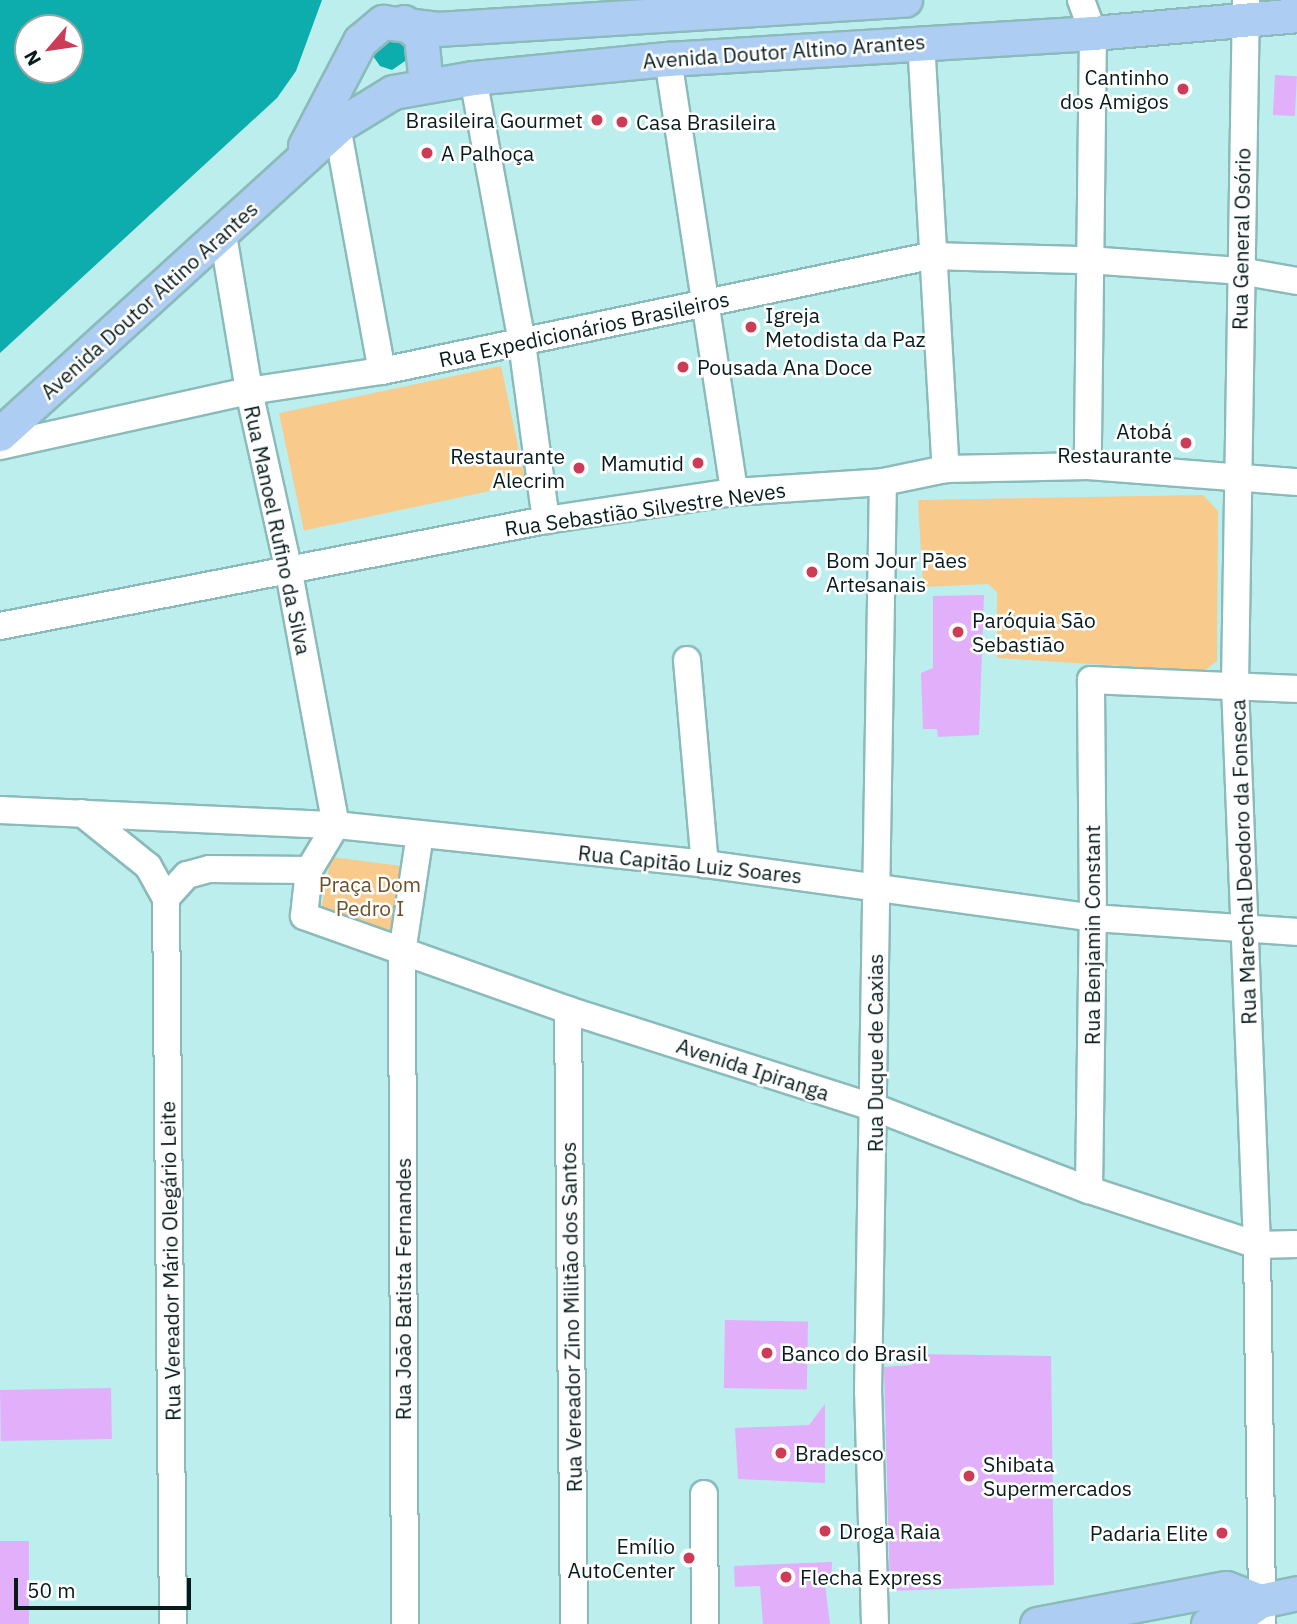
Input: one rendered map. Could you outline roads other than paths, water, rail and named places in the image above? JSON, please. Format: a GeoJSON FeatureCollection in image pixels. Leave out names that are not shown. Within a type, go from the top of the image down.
{"type":"FeatureCollection","features":[{"type":"Feature","properties":{"kind":"main road","name":"Avenida Doutor Altino Arantes"},"geometry":{"type":"LineString","coordinates":[[0,434],[223,235],[296,164],[335,112],[360,41],[383,22],[404,22],[438,29],[905,0]]}},
{"type":"Feature","properties":{"kind":"main road","name":"Avenida Doutor Altino Arantes"},"geometry":{"type":"LineString","coordinates":[[335,112],[393,92],[426,84],[472,78],[668,59],[921,41],[1093,33],[1246,9],[1297,15]]}},
{"type":"Feature","properties":{"kind":"main road"},"geometry":{"type":"LineString","coordinates":[[404,22],[421,36],[426,84]]}},
{"type":"Feature","properties":{"kind":"main road"},"geometry":{"type":"LineString","coordinates":[[360,41],[362,53],[393,92]]}},
{"type":"Feature","properties":{"kind":"main road"},"geometry":{"type":"LineString","coordinates":[[1037,1624],[1226,1588],[1261,1612]]}},
{"type":"Feature","properties":{"kind":"main road"},"geometry":{"type":"LineString","coordinates":[[1208,1624],[1261,1612],[1297,1593]]}},
{"type":"Feature","properties":{"kind":"street"},"geometry":{"type":"LineString","coordinates":[[1081,0],[1093,33],[1088,260],[1088,466]]}},
{"type":"Feature","properties":{"kind":"street","name":"Rua General Osório"},"geometry":{"type":"LineString","coordinates":[[1238,478],[1246,9]]}},
{"type":"Feature","properties":{"kind":"street"},"geometry":{"type":"LineString","coordinates":[[921,41],[930,256],[946,469]]}},
{"type":"Feature","properties":{"kind":"street"},"geometry":{"type":"LineString","coordinates":[[668,59],[734,492]]}},
{"type":"Feature","properties":{"kind":"street"},"geometry":{"type":"LineString","coordinates":[[472,78],[522,343],[546,520]]}},
{"type":"Feature","properties":{"kind":"street"},"geometry":{"type":"LineString","coordinates":[[335,112],[382,371]]}},
{"type":"Feature","properties":{"kind":"street","name":"Rua Manoel Rufino da Silva"},"geometry":{"type":"LineString","coordinates":[[223,235],[249,391],[288,567],[336,825]]}},
{"type":"Feature","properties":{"kind":"street","name":"Rua Expedicionários Brasileiros"},"geometry":{"type":"LineString","coordinates":[[0,446],[249,391],[382,371],[930,256],[1088,260],[1240,271],[1297,281]]}},
{"type":"Feature","properties":{"kind":"street","name":"Rua Sebastião Silvestre Neves"},"geometry":{"type":"LineString","coordinates":[[0,626],[288,567],[546,520],[734,492],[883,482],[946,469],[1088,466],[1297,482]]}},
{"type":"Feature","properties":{"kind":"street","name":"Rua Marechal Deodoro da Fonseca"},"geometry":{"type":"LineString","coordinates":[[1238,478],[1236,685],[1257,1245],[1261,1612]]}},
{"type":"Feature","properties":{"kind":"street","name":"Rua Duque de Caxias"},"geometry":{"type":"LineString","coordinates":[[875,1624],[868,1392],[876,1108],[875,885],[883,482]]}},
{"type":"Feature","properties":{"kind":"street"},"geometry":{"type":"LineString","coordinates":[[687,660],[705,864]]}},
{"type":"Feature","properties":{"kind":"street","name":"Rua Benjamin Constant"},"geometry":{"type":"LineString","coordinates":[[1089,1191],[1093,918],[1091,680],[1236,685]]}},
{"type":"Feature","properties":{"kind":"street"},"geometry":{"type":"LineString","coordinates":[[1236,685],[1297,689]]}},
{"type":"Feature","properties":{"kind":"street","name":"Rua Capitão Luiz Soares"},"geometry":{"type":"LineString","coordinates":[[0,810],[336,825],[705,864],[875,885],[1093,918],[1297,932]]}},
{"type":"Feature","properties":{"kind":"street"},"geometry":{"type":"LineString","coordinates":[[82,813],[148,866],[166,898],[187,875],[209,869],[309,870]]}},
{"type":"Feature","properties":{"kind":"street","name":"Avenida Ipiranga"},"geometry":{"type":"LineString","coordinates":[[336,825],[309,870],[304,916],[568,1010],[876,1108],[1089,1191],[1257,1245],[1297,1244]]}},
{"type":"Feature","properties":{"kind":"street","name":"Rua João Batista Fernandes"},"geometry":{"type":"LineString","coordinates":[[405,1624],[402,953],[420,834]]}},
{"type":"Feature","properties":{"kind":"street","name":"Rua Vereador Mário Olegário Leite"},"geometry":{"type":"LineString","coordinates":[[166,898],[173,1624]]}},
{"type":"Feature","properties":{"kind":"street","name":"Rua Vereador Zino Militão dos Santos"},"geometry":{"type":"LineString","coordinates":[[568,1010],[574,1624]]}},
{"type":"Feature","properties":{"kind":"street"},"geometry":{"type":"LineString","coordinates":[[704,1494],[705,1624]]}},
{"type":"Feature","properties":{"kind":"water"},"geometry":{"type":"Polygon","coordinates":[[[0,0],[322,0],[296,71],[277,98],[0,353],[0,0]]]}},
{"type":"Feature","properties":{"kind":"water"},"geometry":{"type":"Polygon","coordinates":[[[403,35],[408,59],[392,70],[380,66],[373,56],[376,38],[403,35]]]}},
{"type":"Feature","properties":{"kind":"place","name":"Cantinho dos Amigos"},"geometry":{"type":"Point","coordinates":[1183,89]}},
{"type":"Feature","properties":{"kind":"place","name":"Brasileira Gourmet"},"geometry":{"type":"Point","coordinates":[597,120]}},
{"type":"Feature","properties":{"kind":"place","name":"Casa Brasileira"},"geometry":{"type":"Point","coordinates":[622,122]}},
{"type":"Feature","properties":{"kind":"place","name":"A Palhoça"},"geometry":{"type":"Point","coordinates":[427,153]}},
{"type":"Feature","properties":{"kind":"place","name":"Igreja Metodista da Paz"},"geometry":{"type":"Point","coordinates":[751,327]}},
{"type":"Feature","properties":{"kind":"place","name":"Pousada Ana Doce"},"geometry":{"type":"Point","coordinates":[683,367]}},
{"type":"Feature","properties":{"kind":"place","name":"Atobá Restaurante"},"geometry":{"type":"Point","coordinates":[1186,443]}},
{"type":"Feature","properties":{"kind":"place","name":"Mamutid"},"geometry":{"type":"Point","coordinates":[698,463]}},
{"type":"Feature","properties":{"kind":"place","name":"Restaurante Alecrim"},"geometry":{"type":"Point","coordinates":[579,468]}},
{"type":"Feature","properties":{"kind":"place","name":"Bom Jour Pães Artesanais"},"geometry":{"type":"Point","coordinates":[812,572]}},
{"type":"Feature","properties":{"kind":"place","name":"Paróquia São Sebastião"},"geometry":{"type":"Point","coordinates":[958,632]}},
{"type":"Feature","properties":{"kind":"place","name":"Banco do Brasil"},"geometry":{"type":"Point","coordinates":[767,1353]}},
{"type":"Feature","properties":{"kind":"place","name":"Bradesco"},"geometry":{"type":"Point","coordinates":[781,1453]}},
{"type":"Feature","properties":{"kind":"place","name":"Shibata Supermercados"},"geometry":{"type":"Point","coordinates":[969,1476]}},
{"type":"Feature","properties":{"kind":"place","name":"Droga Raia"},"geometry":{"type":"Point","coordinates":[825,1531]}},
{"type":"Feature","properties":{"kind":"place","name":"Padaria Elite"},"geometry":{"type":"Point","coordinates":[1222,1533]}},
{"type":"Feature","properties":{"kind":"place","name":"Emílio AutoCenter"},"geometry":{"type":"Point","coordinates":[689,1558]}},
{"type":"Feature","properties":{"kind":"place","name":"Flecha Express"},"geometry":{"type":"Point","coordinates":[786,1577]}},
{"type":"Feature","properties":{"kind":"park label","name":"Praça Dom Pedro I"},"geometry":{"type":"Point","coordinates":[370,896]}}]}
